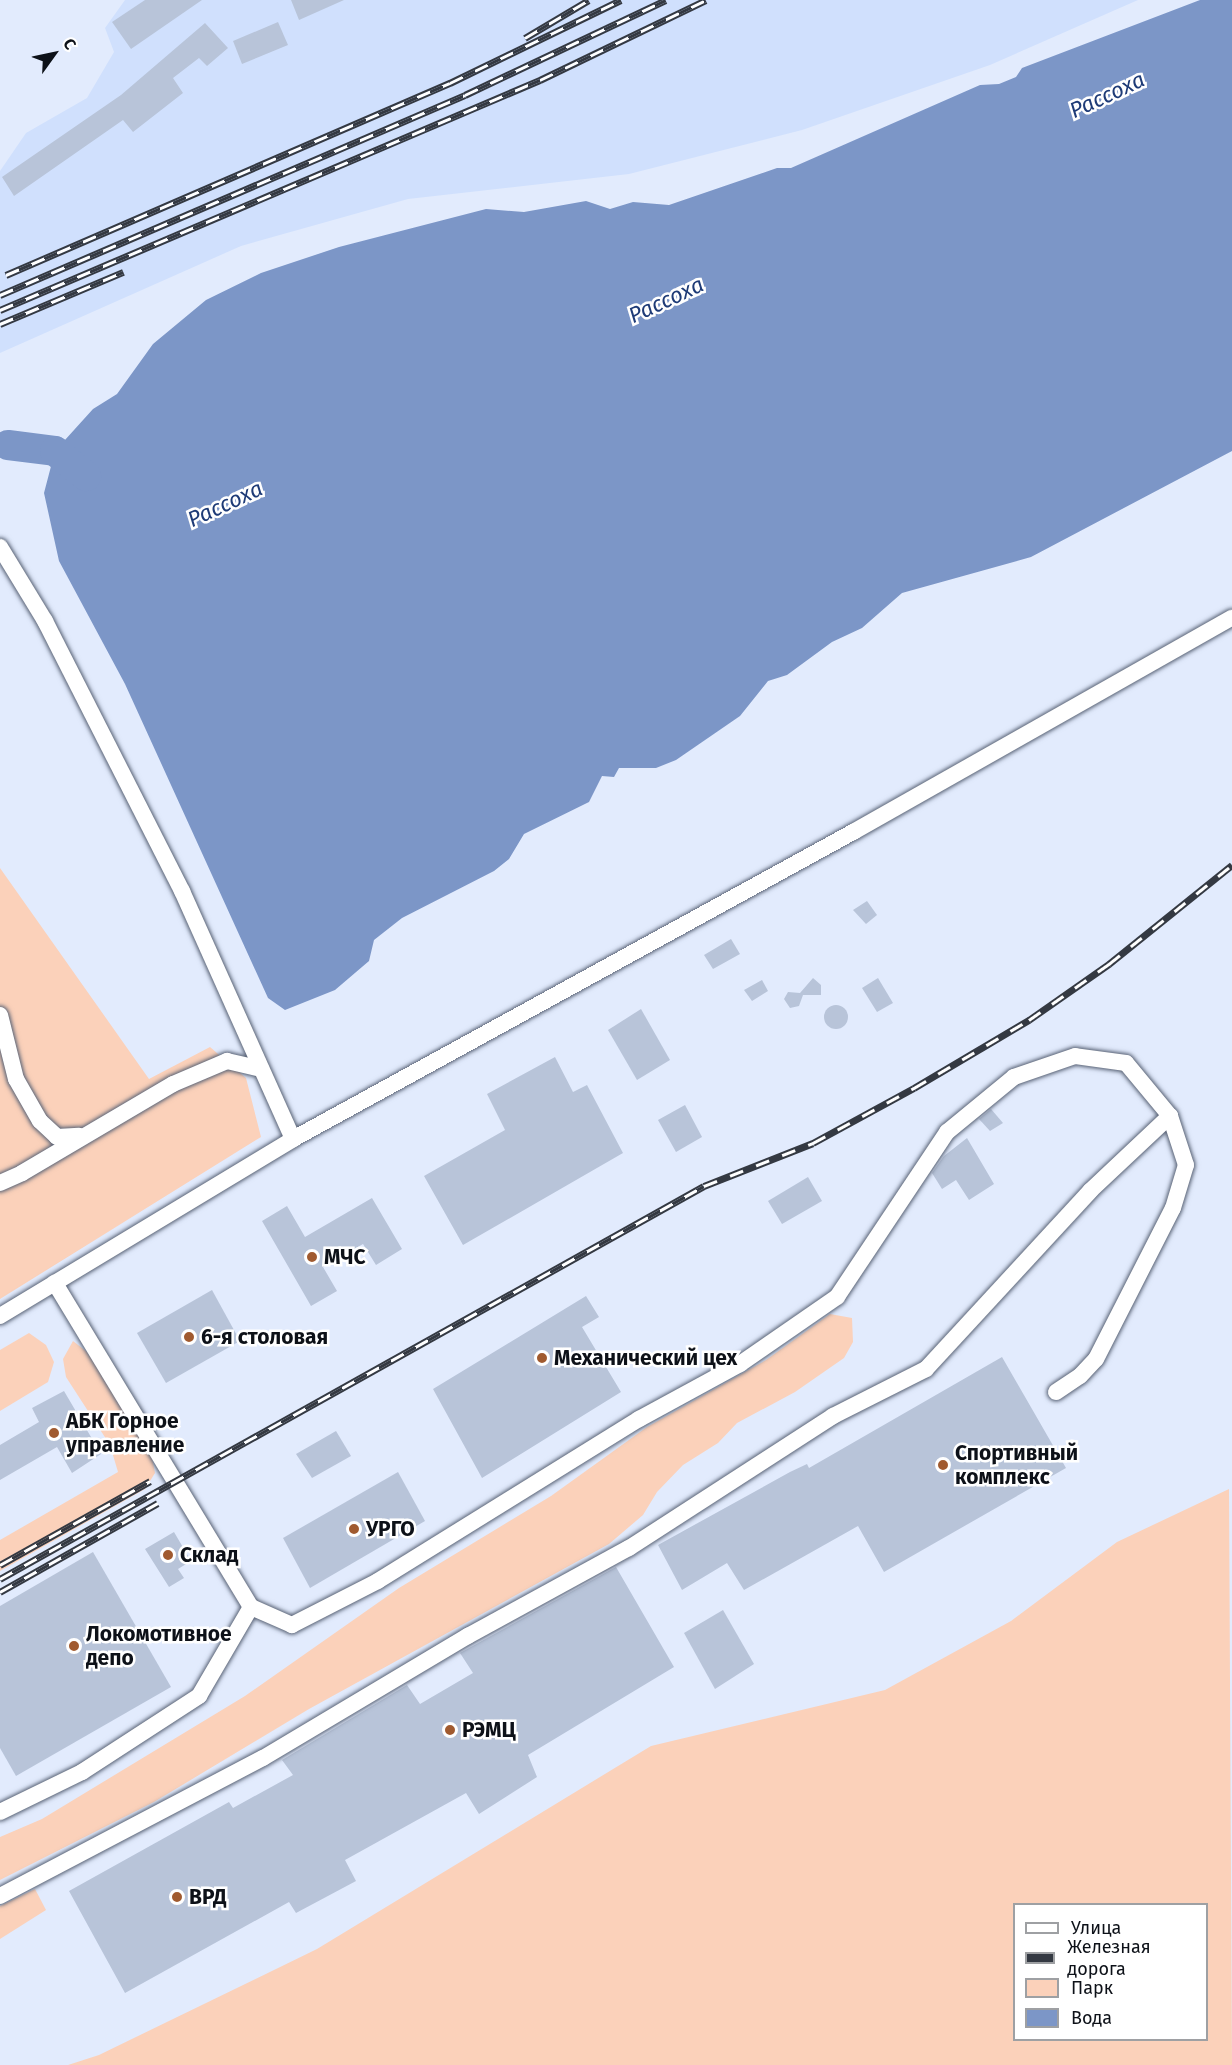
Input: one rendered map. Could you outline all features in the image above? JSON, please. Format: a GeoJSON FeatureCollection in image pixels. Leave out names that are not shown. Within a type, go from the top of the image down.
{"type":"FeatureCollection","features":[{"type":"Feature","properties":{"kind":"street"},"geometry":{"type":"LineString","coordinates":[[0,546],[45,621],[182,891],[293,1139]]}},
{"type":"Feature","properties":{"kind":"street"},"geometry":{"type":"LineString","coordinates":[[0,1316],[293,1139],[854,832],[1232,618]]}},
{"type":"Feature","properties":{"kind":"street"},"geometry":{"type":"LineString","coordinates":[[0,1015],[16,1079],[40,1121],[57,1137],[80,1136]]}},
{"type":"Feature","properties":{"kind":"street"},"geometry":{"type":"LineString","coordinates":[[55,1283],[251,1607],[292,1625],[378,1581],[639,1419],[740,1364],[837,1298],[947,1132],[1014,1077],[1075,1056],[1126,1063],[1170,1116],[1186,1165],[1173,1208],[1096,1359],[1080,1376],[1056,1392]]}},
{"type":"Feature","properties":{"kind":"street"},"geometry":{"type":"LineString","coordinates":[[0,1183],[22,1173],[80,1136],[173,1084],[227,1061],[261,1069]]}},
{"type":"Feature","properties":{"kind":"street"},"geometry":{"type":"LineString","coordinates":[[0,1896],[263,1758],[468,1636],[629,1548],[833,1416],[926,1369],[1090,1191],[1170,1116]]}},
{"type":"Feature","properties":{"kind":"street"},"geometry":{"type":"LineString","coordinates":[[0,1812],[82,1772],[199,1696],[251,1607]]}},
{"type":"Feature","properties":{"kind":"shaded area"},"geometry":{"type":"Polygon","coordinates":[[[125,0],[1138,0],[990,65],[802,130],[629,174],[408,199],[241,246],[0,353],[0,171],[26,133],[87,98],[114,52],[105,28],[125,0]]]}},
{"type":"Feature","properties":{"kind":"green space"},"geometry":{"type":"Polygon","coordinates":[[[0,868],[149,1079],[210,1047],[246,1078],[261,1137],[0,1299],[0,868]]]}},
{"type":"Feature","properties":{"kind":"green space"},"geometry":{"type":"Polygon","coordinates":[[[830,1314],[852,1318],[853,1342],[844,1358],[795,1392],[737,1423],[718,1443],[683,1465],[657,1492],[643,1515],[609,1544],[309,1709],[154,1802],[0,1880],[0,1837],[42,1819],[245,1696],[399,1588],[551,1496],[647,1427],[766,1360],[830,1314]]]}},
{"type":"Feature","properties":{"kind":"green space"},"geometry":{"type":"Polygon","coordinates":[[[29,1333],[46,1345],[54,1362],[48,1382],[0,1411],[0,1350],[29,1333]]]}},
{"type":"Feature","properties":{"kind":"green space"},"geometry":{"type":"Polygon","coordinates":[[[73,1341],[87,1352],[135,1424],[152,1457],[155,1473],[145,1489],[0,1571],[0,1540],[118,1472],[110,1445],[66,1377],[63,1359],[73,1341]]]}},
{"type":"Feature","properties":{"kind":"green space"},"geometry":{"type":"Polygon","coordinates":[[[1229,1489],[1232,2065],[68,2065],[99,2055],[317,1949],[651,1746],[885,1690],[1011,1621],[1117,1542],[1229,1489]]]}},
{"type":"Feature","properties":{"kind":"green space"},"geometry":{"type":"Polygon","coordinates":[[[35,1889],[46,1910],[0,1939],[0,1906],[35,1889]]]}},
{"type":"Feature","properties":{"kind":"water","name":"Рассоха"},"geometry":{"type":"Polygon","coordinates":[[[1200,0],[1232,0],[1232,451],[1031,557],[902,593],[862,628],[832,642],[787,675],[768,681],[740,716],[676,760],[656,768],[619,768],[614,777],[602,776],[589,802],[524,834],[509,859],[494,871],[402,918],[374,940],[369,961],[335,990],[285,1010],[268,998],[125,684],[59,561],[44,493],[55,451],[93,409],[117,394],[153,344],[206,300],[261,273],[339,247],[486,209],[524,212],[586,201],[610,209],[633,202],[669,205],[777,168],[791,168],[980,85],[999,84],[1016,77],[1022,68],[1200,0]]]}},
{"type":"Feature","properties":{"kind":"building"},"geometry":{"type":"Polygon","coordinates":[[[145,0],[202,0],[131,49],[112,22],[145,0]]]}},
{"type":"Feature","properties":{"kind":"building"},"geometry":{"type":"Polygon","coordinates":[[[291,0],[344,0],[299,20],[291,0]]]}},
{"type":"Feature","properties":{"kind":"building"},"geometry":{"type":"Polygon","coordinates":[[[278,22],[288,45],[242,64],[233,41],[278,22]]]}},
{"type":"Feature","properties":{"kind":"building"},"geometry":{"type":"Polygon","coordinates":[[[205,23],[228,48],[207,66],[199,58],[173,78],[183,93],[133,132],[123,120],[14,196],[2,177],[121,95],[205,23]]]}},
{"type":"Feature","properties":{"kind":"building"},"geometry":{"type":"Polygon","coordinates":[[[867,901],[877,915],[866,924],[853,910],[867,901]]]}},
{"type":"Feature","properties":{"kind":"building"},"geometry":{"type":"Polygon","coordinates":[[[731,939],[740,954],[713,969],[704,955],[731,939]]]}},
{"type":"Feature","properties":{"kind":"building"},"geometry":{"type":"Polygon","coordinates":[[[813,978],[821,985],[821,995],[803,995],[799,1006],[790,1008],[784,999],[788,992],[800,993],[813,978]]]}},
{"type":"Feature","properties":{"kind":"building"},"geometry":{"type":"Polygon","coordinates":[[[878,978],[893,1003],[877,1012],[862,988],[878,978]]]}},
{"type":"Feature","properties":{"kind":"building"},"geometry":{"type":"Polygon","coordinates":[[[762,980],[768,991],[752,1001],[744,990],[762,980]]]}},
{"type":"Feature","properties":{"kind":"building"},"geometry":{"type":"Polygon","coordinates":[[[836,1005],[845,1008],[848,1017],[845,1026],[836,1029],[827,1026],[824,1017],[827,1008],[836,1005]]]}},
{"type":"Feature","properties":{"kind":"building"},"geometry":{"type":"Polygon","coordinates":[[[641,1009],[670,1060],[637,1080],[608,1030],[641,1009]]]}},
{"type":"Feature","properties":{"kind":"building"},"geometry":{"type":"Polygon","coordinates":[[[555,1057],[573,1092],[587,1085],[623,1153],[463,1245],[424,1176],[505,1130],[487,1094],[555,1057]]]}},
{"type":"Feature","properties":{"kind":"building"},"geometry":{"type":"Polygon","coordinates":[[[685,1105],[702,1137],[676,1152],[658,1120],[685,1105]]]}},
{"type":"Feature","properties":{"kind":"building"},"geometry":{"type":"Polygon","coordinates":[[[991,1109],[1003,1123],[990,1131],[979,1119],[991,1109]]]}},
{"type":"Feature","properties":{"kind":"building"},"geometry":{"type":"Polygon","coordinates":[[[967,1138],[994,1184],[969,1200],[956,1180],[942,1189],[932,1173],[944,1156],[967,1138]]]}},
{"type":"Feature","properties":{"kind":"building"},"geometry":{"type":"Polygon","coordinates":[[[808,1177],[822,1201],[782,1224],[768,1201],[808,1177]]]}},
{"type":"Feature","properties":{"kind":"building","name":"МЧС"},"geometry":{"type":"Polygon","coordinates":[[[372,1198],[402,1249],[376,1265],[363,1244],[323,1267],[337,1291],[311,1306],[262,1221],[287,1206],[305,1237],[372,1198]]]}},
{"type":"Feature","properties":{"kind":"building","name":"6-я столовая"},"geometry":{"type":"Polygon","coordinates":[[[212,1290],[240,1341],[166,1383],[137,1333],[212,1290]]]}},
{"type":"Feature","properties":{"kind":"building","name":"Механический цех"},"geometry":{"type":"Polygon","coordinates":[[[586,1296],[599,1317],[582,1327],[621,1392],[482,1478],[433,1389],[586,1296]]]}},
{"type":"Feature","properties":{"kind":"building","name":"Спортивный комплекс"},"geometry":{"type":"Polygon","coordinates":[[[1002,1357],[1066,1468],[884,1572],[858,1526],[744,1590],[727,1563],[682,1590],[658,1545],[790,1472],[807,1464],[809,1468],[1002,1357]]]}},
{"type":"Feature","properties":{"kind":"building","name":"АБК Горное управление"},"geometry":{"type":"Polygon","coordinates":[[[64,1391],[101,1454],[72,1473],[57,1447],[0,1480],[0,1445],[39,1422],[32,1408],[64,1391]]]}},
{"type":"Feature","properties":{"kind":"building"},"geometry":{"type":"Polygon","coordinates":[[[336,1431],[351,1456],[312,1478],[296,1454],[336,1431]]]}},
{"type":"Feature","properties":{"kind":"building","name":"УРГО"},"geometry":{"type":"Polygon","coordinates":[[[398,1472],[425,1521],[310,1588],[283,1538],[398,1472]]]}},
{"type":"Feature","properties":{"kind":"building","name":"Склад"},"geometry":{"type":"Polygon","coordinates":[[[174,1532],[191,1561],[178,1569],[184,1578],[169,1587],[145,1549],[174,1532]]]}},
{"type":"Feature","properties":{"kind":"building","name":"Локомотивное депо"},"geometry":{"type":"Polygon","coordinates":[[[93,1552],[171,1687],[16,1776],[0,1748],[0,1606],[93,1552]]]}},
{"type":"Feature","properties":{"kind":"building","name":"РЭМЦ"},"geometry":{"type":"Polygon","coordinates":[[[616,1567],[674,1667],[528,1755],[537,1777],[479,1814],[466,1793],[345,1860],[356,1881],[296,1913],[289,1902],[125,1993],[69,1891],[229,1802],[233,1808],[293,1775],[282,1760],[407,1685],[420,1704],[473,1673],[460,1653],[616,1567]]]}},
{"type":"Feature","properties":{"kind":"building"},"geometry":{"type":"Polygon","coordinates":[[[723,1610],[754,1664],[715,1689],[684,1633],[723,1610]]]}},
{"type":"Feature","properties":{"kind":"waterway"},"geometry":{"type":"LineString","coordinates":[[8,445],[55,451],[86,476]]}},
{"type":"Feature","properties":{"kind":"railway"},"geometry":{"type":"LineString","coordinates":[[525,38],[589,0]]}},
{"type":"Feature","properties":{"kind":"railway"},"geometry":{"type":"LineString","coordinates":[[6,275],[450,83],[621,0]]}},
{"type":"Feature","properties":{"kind":"railway"},"geometry":{"type":"LineString","coordinates":[[0,295],[465,95],[666,0]]}},
{"type":"Feature","properties":{"kind":"railway"},"geometry":{"type":"LineString","coordinates":[[0,310],[540,80],[706,0]]}},
{"type":"Feature","properties":{"kind":"railway"},"geometry":{"type":"LineString","coordinates":[[0,324],[123,272]]}},
{"type":"Feature","properties":{"kind":"railway"},"geometry":{"type":"LineString","coordinates":[[0,1579],[704,1186],[813,1143],[914,1088],[1029,1020],[1109,964],[1232,865]]}},
{"type":"Feature","properties":{"kind":"railway"},"geometry":{"type":"LineString","coordinates":[[0,1565],[150,1481]]}},
{"type":"Feature","properties":{"kind":"railway"},"geometry":{"type":"LineString","coordinates":[[0,1592],[158,1503]]}},
{"type":"Feature","properties":{"kind":"place","name":"МЧС"},"geometry":{"type":"Point","coordinates":[312,1257]}},
{"type":"Feature","properties":{"kind":"place","name":"6-я столовая"},"geometry":{"type":"Point","coordinates":[189,1337]}},
{"type":"Feature","properties":{"kind":"place","name":"Механический цех"},"geometry":{"type":"Point","coordinates":[542,1358]}},
{"type":"Feature","properties":{"kind":"place","name":"АБК Горное управление"},"geometry":{"type":"Point","coordinates":[54,1433]}},
{"type":"Feature","properties":{"kind":"place","name":"Спортивный комплекс"},"geometry":{"type":"Point","coordinates":[943,1465]}},
{"type":"Feature","properties":{"kind":"place","name":"УРГО"},"geometry":{"type":"Point","coordinates":[354,1529]}},
{"type":"Feature","properties":{"kind":"place","name":"Склад"},"geometry":{"type":"Point","coordinates":[168,1555]}},
{"type":"Feature","properties":{"kind":"place","name":"Локомотивное депо"},"geometry":{"type":"Point","coordinates":[74,1646]}},
{"type":"Feature","properties":{"kind":"place","name":"РЭМЦ"},"geometry":{"type":"Point","coordinates":[450,1730]}},
{"type":"Feature","properties":{"kind":"place","name":"ВРД"},"geometry":{"type":"Point","coordinates":[177,1897]}}]}
